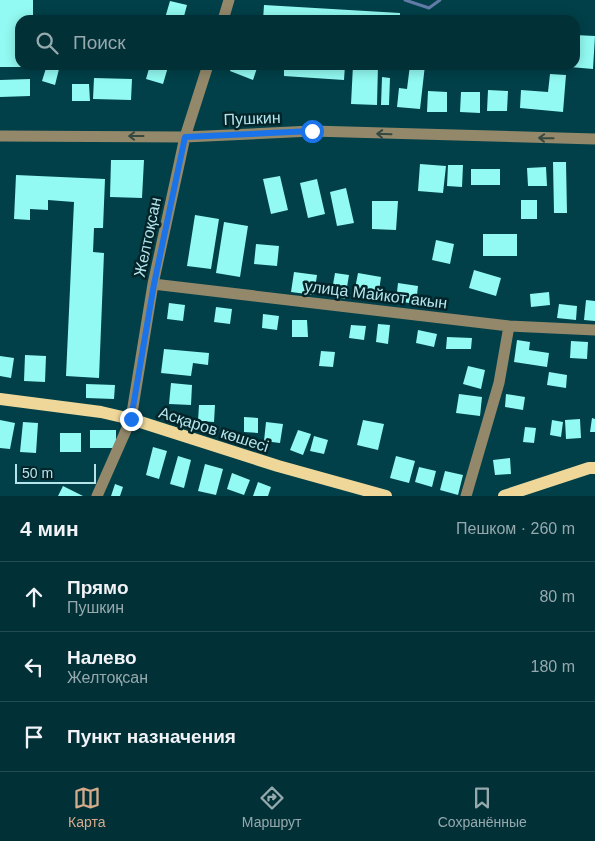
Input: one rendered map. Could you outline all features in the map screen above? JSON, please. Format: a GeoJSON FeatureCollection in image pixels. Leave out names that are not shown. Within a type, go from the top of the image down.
{"type":"FeatureCollection","features":[{"type":"Feature","properties":{"kind":"main road","name":"Асқаров көшесі"},"geometry":{"type":"LineString","coordinates":[[0,399],[101,412],[131,419],[278,466],[385,496]]}},
{"type":"Feature","properties":{"kind":"main road"},"geometry":{"type":"LineString","coordinates":[[504,496],[589,468],[595,468]]}},
{"type":"Feature","properties":{"kind":"street"},"geometry":{"type":"LineString","coordinates":[[224,15],[229,0]]}},
{"type":"Feature","properties":{"kind":"street","name":"Желтоқсан"},"geometry":{"type":"LineString","coordinates":[[97,496],[131,419],[154,284],[185,137],[206,70]]}},
{"type":"Feature","properties":{"kind":"street","name":"Пушкин"},"geometry":{"type":"LineString","coordinates":[[0,136],[185,137],[312,131],[595,139]]}},
{"type":"Feature","properties":{"kind":"street","name":"улица Майкот акын"},"geometry":{"type":"LineString","coordinates":[[154,284],[509,326],[595,330]]}},
{"type":"Feature","properties":{"kind":"street"},"geometry":{"type":"LineString","coordinates":[[466,496],[499,383],[509,326]]}},
{"type":"Feature","properties":{"kind":"building"},"geometry":{"type":"Polygon","coordinates":[[[0,0],[33,0],[33,15],[15,15],[15,67],[0,67],[0,0]]]}},
{"type":"Feature","properties":{"kind":"building"},"geometry":{"type":"Polygon","coordinates":[[[170,1],[187,5],[184,15],[166,15],[170,1]]]}},
{"type":"Feature","properties":{"kind":"building"},"geometry":{"type":"Polygon","coordinates":[[[264,5],[400,13],[400,15],[263,15],[264,5]]]}},
{"type":"Feature","properties":{"kind":"building"},"geometry":{"type":"Polygon","coordinates":[[[580,35],[595,36],[593,69],[580,68],[580,35]]]}},
{"type":"Feature","properties":{"kind":"building"},"geometry":{"type":"Polygon","coordinates":[[[45,70],[59,70],[55,85],[42,81],[45,70]]]}},
{"type":"Feature","properties":{"kind":"building"},"geometry":{"type":"Polygon","coordinates":[[[149,70],[167,70],[163,84],[146,79],[149,70]]]}},
{"type":"Feature","properties":{"kind":"building"},"geometry":{"type":"Polygon","coordinates":[[[230,70],[256,70],[253,80],[230,70]]]}},
{"type":"Feature","properties":{"kind":"building"},"geometry":{"type":"Polygon","coordinates":[[[284,70],[345,70],[344,80],[284,76],[284,70]]]}},
{"type":"Feature","properties":{"kind":"building"},"geometry":{"type":"Polygon","coordinates":[[[353,70],[378,70],[377,105],[351,104],[353,70]]]}},
{"type":"Feature","properties":{"kind":"building"},"geometry":{"type":"Polygon","coordinates":[[[409,70],[424,70],[420,109],[397,107],[399,88],[407,89],[409,70]]]}},
{"type":"Feature","properties":{"kind":"building"},"geometry":{"type":"Polygon","coordinates":[[[550,74],[566,75],[563,112],[520,108],[521,90],[548,92],[550,74]]]}},
{"type":"Feature","properties":{"kind":"building"},"geometry":{"type":"Polygon","coordinates":[[[382,77],[390,78],[389,105],[381,105],[382,77]]]}},
{"type":"Feature","properties":{"kind":"building"},"geometry":{"type":"Polygon","coordinates":[[[94,78],[132,79],[131,100],[93,99],[94,78]]]}},
{"type":"Feature","properties":{"kind":"building"},"geometry":{"type":"Polygon","coordinates":[[[30,79],[30,96],[0,97],[0,80],[30,79]]]}},
{"type":"Feature","properties":{"kind":"building"},"geometry":{"type":"Polygon","coordinates":[[[72,84],[89,84],[90,101],[72,101],[72,84]]]}},
{"type":"Feature","properties":{"kind":"building"},"geometry":{"type":"Polygon","coordinates":[[[488,90],[508,91],[507,111],[487,111],[488,90]]]}},
{"type":"Feature","properties":{"kind":"building"},"geometry":{"type":"Polygon","coordinates":[[[428,91],[447,92],[447,112],[427,112],[428,91]]]}},
{"type":"Feature","properties":{"kind":"building"},"geometry":{"type":"Polygon","coordinates":[[[461,92],[480,92],[480,113],[460,112],[461,92]]]}},
{"type":"Feature","properties":{"kind":"building"},"geometry":{"type":"Polygon","coordinates":[[[111,160],[144,160],[142,198],[110,197],[111,160]]]}},
{"type":"Feature","properties":{"kind":"building"},"geometry":{"type":"Polygon","coordinates":[[[553,162],[566,162],[567,213],[554,213],[553,162]]]}},
{"type":"Feature","properties":{"kind":"building"},"geometry":{"type":"Polygon","coordinates":[[[420,164],[446,166],[443,193],[418,191],[420,164]]]}},
{"type":"Feature","properties":{"kind":"building"},"geometry":{"type":"Polygon","coordinates":[[[448,165],[463,165],[462,187],[447,186],[448,165]]]}},
{"type":"Feature","properties":{"kind":"building"},"geometry":{"type":"Polygon","coordinates":[[[546,167],[547,186],[528,186],[527,168],[546,167]]]}},
{"type":"Feature","properties":{"kind":"building"},"geometry":{"type":"Polygon","coordinates":[[[471,169],[500,169],[500,185],[471,185],[471,169]]]}},
{"type":"Feature","properties":{"kind":"building"},"geometry":{"type":"Polygon","coordinates":[[[16,175],[105,179],[103,228],[94,228],[93,252],[104,253],[99,378],[66,376],[74,202],[48,200],[48,210],[30,209],[30,220],[14,219],[16,175]]]}},
{"type":"Feature","properties":{"kind":"building"},"geometry":{"type":"Polygon","coordinates":[[[280,176],[288,210],[271,214],[263,179],[280,176]]]}},
{"type":"Feature","properties":{"kind":"building"},"geometry":{"type":"Polygon","coordinates":[[[317,179],[325,214],[308,218],[300,183],[317,179]]]}},
{"type":"Feature","properties":{"kind":"building"},"geometry":{"type":"Polygon","coordinates":[[[346,188],[354,223],[337,226],[330,192],[346,188]]]}},
{"type":"Feature","properties":{"kind":"building"},"geometry":{"type":"Polygon","coordinates":[[[521,200],[537,200],[537,219],[521,219],[521,200]]]}},
{"type":"Feature","properties":{"kind":"building"},"geometry":{"type":"Polygon","coordinates":[[[372,201],[398,201],[396,230],[372,229],[372,201]]]}},
{"type":"Feature","properties":{"kind":"building"},"geometry":{"type":"Polygon","coordinates":[[[195,215],[219,219],[211,269],[187,266],[195,215]]]}},
{"type":"Feature","properties":{"kind":"building"},"geometry":{"type":"Polygon","coordinates":[[[224,222],[248,226],[240,277],[216,273],[224,222]]]}},
{"type":"Feature","properties":{"kind":"building"},"geometry":{"type":"Polygon","coordinates":[[[483,234],[517,234],[517,256],[483,256],[483,234]]]}},
{"type":"Feature","properties":{"kind":"building"},"geometry":{"type":"Polygon","coordinates":[[[436,240],[454,244],[450,264],[432,260],[436,240]]]}},
{"type":"Feature","properties":{"kind":"building"},"geometry":{"type":"Polygon","coordinates":[[[256,244],[279,246],[277,266],[254,264],[256,244]]]}},
{"type":"Feature","properties":{"kind":"building"},"geometry":{"type":"Polygon","coordinates":[[[474,270],[501,278],[496,296],[469,288],[474,270]]]}},
{"type":"Feature","properties":{"kind":"building"},"geometry":{"type":"Polygon","coordinates":[[[294,272],[317,275],[314,295],[291,292],[294,272]]]}},
{"type":"Feature","properties":{"kind":"building"},"geometry":{"type":"Polygon","coordinates":[[[335,273],[349,275],[345,299],[331,296],[335,273]]]}},
{"type":"Feature","properties":{"kind":"building"},"geometry":{"type":"Polygon","coordinates":[[[358,273],[381,277],[378,298],[354,294],[358,273]]]}},
{"type":"Feature","properties":{"kind":"building"},"geometry":{"type":"Polygon","coordinates":[[[398,283],[418,286],[416,304],[396,301],[398,283]]]}},
{"type":"Feature","properties":{"kind":"building"},"geometry":{"type":"Polygon","coordinates":[[[549,292],[550,305],[531,307],[530,294],[549,292]]]}},
{"type":"Feature","properties":{"kind":"building"},"geometry":{"type":"Polygon","coordinates":[[[586,300],[595,301],[595,321],[584,320],[586,300]]]}},
{"type":"Feature","properties":{"kind":"building"},"geometry":{"type":"Polygon","coordinates":[[[169,303],[185,305],[183,321],[167,319],[169,303]]]}},
{"type":"Feature","properties":{"kind":"building"},"geometry":{"type":"Polygon","coordinates":[[[559,304],[577,306],[576,320],[557,318],[559,304]]]}},
{"type":"Feature","properties":{"kind":"building"},"geometry":{"type":"Polygon","coordinates":[[[216,307],[232,309],[230,324],[214,322],[216,307]]]}},
{"type":"Feature","properties":{"kind":"building"},"geometry":{"type":"Polygon","coordinates":[[[263,314],[279,316],[277,330],[262,328],[263,314]]]}},
{"type":"Feature","properties":{"kind":"building"},"geometry":{"type":"Polygon","coordinates":[[[292,320],[307,320],[308,337],[292,337],[292,320]]]}},
{"type":"Feature","properties":{"kind":"building"},"geometry":{"type":"Polygon","coordinates":[[[378,324],[390,325],[388,344],[376,342],[378,324]]]}},
{"type":"Feature","properties":{"kind":"building"},"geometry":{"type":"Polygon","coordinates":[[[351,325],[366,326],[364,340],[349,338],[351,325]]]}},
{"type":"Feature","properties":{"kind":"building"},"geometry":{"type":"Polygon","coordinates":[[[418,330],[437,334],[434,347],[416,343],[418,330]]]}},
{"type":"Feature","properties":{"kind":"building"},"geometry":{"type":"Polygon","coordinates":[[[447,337],[472,338],[471,349],[446,349],[447,337]]]}},
{"type":"Feature","properties":{"kind":"building"},"geometry":{"type":"Polygon","coordinates":[[[517,340],[530,342],[529,350],[549,353],[547,367],[514,362],[517,340]]]}},
{"type":"Feature","properties":{"kind":"building"},"geometry":{"type":"Polygon","coordinates":[[[571,341],[588,342],[587,359],[570,358],[571,341]]]}},
{"type":"Feature","properties":{"kind":"building"},"geometry":{"type":"Polygon","coordinates":[[[164,349],[209,353],[208,365],[193,363],[191,376],[161,373],[164,349]]]}},
{"type":"Feature","properties":{"kind":"building"},"geometry":{"type":"Polygon","coordinates":[[[321,351],[335,352],[333,367],[319,366],[321,351]]]}},
{"type":"Feature","properties":{"kind":"building"},"geometry":{"type":"Polygon","coordinates":[[[25,355],[46,356],[45,382],[24,381],[25,355]]]}},
{"type":"Feature","properties":{"kind":"building"},"geometry":{"type":"Polygon","coordinates":[[[0,356],[14,358],[11,378],[0,376],[0,356]]]}},
{"type":"Feature","properties":{"kind":"building"},"geometry":{"type":"Polygon","coordinates":[[[468,366],[485,370],[481,389],[463,384],[468,366]]]}},
{"type":"Feature","properties":{"kind":"building"},"geometry":{"type":"Polygon","coordinates":[[[549,372],[567,375],[566,388],[547,385],[549,372]]]}},
{"type":"Feature","properties":{"kind":"building"},"geometry":{"type":"Polygon","coordinates":[[[171,383],[192,385],[191,405],[169,404],[171,383]]]}},
{"type":"Feature","properties":{"kind":"building"},"geometry":{"type":"Polygon","coordinates":[[[86,384],[115,385],[114,399],[86,398],[86,384]]]}},
{"type":"Feature","properties":{"kind":"building"},"geometry":{"type":"Polygon","coordinates":[[[459,394],[482,397],[480,416],[456,413],[459,394]]]}},
{"type":"Feature","properties":{"kind":"building"},"geometry":{"type":"Polygon","coordinates":[[[506,394],[525,397],[523,410],[505,407],[506,394]]]}},
{"type":"Feature","properties":{"kind":"building"},"geometry":{"type":"Polygon","coordinates":[[[199,405],[215,405],[214,422],[198,421],[199,405]]]}},
{"type":"Feature","properties":{"kind":"building"},"geometry":{"type":"Polygon","coordinates":[[[244,417],[258,418],[258,433],[244,432],[244,417]]]}},
{"type":"Feature","properties":{"kind":"building"},"geometry":{"type":"Polygon","coordinates":[[[592,418],[595,419],[595,432],[590,432],[592,418]]]}},
{"type":"Feature","properties":{"kind":"building"},"geometry":{"type":"Polygon","coordinates":[[[580,419],[581,438],[566,439],[565,420],[580,419]]]}},
{"type":"Feature","properties":{"kind":"building"},"geometry":{"type":"Polygon","coordinates":[[[0,420],[15,423],[10,449],[0,448],[0,420]]]}},
{"type":"Feature","properties":{"kind":"building"},"geometry":{"type":"Polygon","coordinates":[[[363,420],[384,424],[378,450],[357,445],[363,420]]]}},
{"type":"Feature","properties":{"kind":"building"},"geometry":{"type":"Polygon","coordinates":[[[552,420],[563,422],[561,437],[550,435],[552,420]]]}},
{"type":"Feature","properties":{"kind":"building"},"geometry":{"type":"Polygon","coordinates":[[[23,422],[38,423],[36,453],[20,452],[23,422]]]}},
{"type":"Feature","properties":{"kind":"building"},"geometry":{"type":"Polygon","coordinates":[[[266,422],[283,424],[280,443],[264,441],[266,422]]]}},
{"type":"Feature","properties":{"kind":"building"},"geometry":{"type":"Polygon","coordinates":[[[525,427],[536,428],[534,443],[523,442],[525,427]]]}},
{"type":"Feature","properties":{"kind":"building"},"geometry":{"type":"Polygon","coordinates":[[[90,430],[116,430],[116,448],[90,448],[90,430]]]}},
{"type":"Feature","properties":{"kind":"building"},"geometry":{"type":"Polygon","coordinates":[[[298,430],[311,434],[303,455],[290,450],[298,430]]]}},
{"type":"Feature","properties":{"kind":"building"},"geometry":{"type":"Polygon","coordinates":[[[60,433],[81,433],[81,452],[60,452],[60,433]]]}},
{"type":"Feature","properties":{"kind":"building"},"geometry":{"type":"Polygon","coordinates":[[[314,436],[328,440],[324,454],[310,451],[314,436]]]}},
{"type":"Feature","properties":{"kind":"building"},"geometry":{"type":"Polygon","coordinates":[[[153,447],[167,451],[159,479],[146,475],[153,447]]]}},
{"type":"Feature","properties":{"kind":"building"},"geometry":{"type":"Polygon","coordinates":[[[178,456],[191,460],[184,488],[170,484],[178,456]]]}},
{"type":"Feature","properties":{"kind":"building"},"geometry":{"type":"Polygon","coordinates":[[[396,456],[415,461],[409,483],[390,478],[396,456]]]}},
{"type":"Feature","properties":{"kind":"building"},"geometry":{"type":"Polygon","coordinates":[[[510,458],[511,474],[495,475],[493,460],[510,458]]]}},
{"type":"Feature","properties":{"kind":"building"},"geometry":{"type":"Polygon","coordinates":[[[205,464],[223,469],[216,495],[198,491],[205,464]]]}},
{"type":"Feature","properties":{"kind":"building"},"geometry":{"type":"Polygon","coordinates":[[[419,467],[436,471],[432,487],[415,482],[419,467]]]}},
{"type":"Feature","properties":{"kind":"building"},"geometry":{"type":"Polygon","coordinates":[[[445,471],[463,475],[458,495],[440,490],[445,471]]]}},
{"type":"Feature","properties":{"kind":"building"},"geometry":{"type":"Polygon","coordinates":[[[232,473],[250,480],[244,495],[227,489],[232,473]]]}},
{"type":"Feature","properties":{"kind":"building"},"geometry":{"type":"Polygon","coordinates":[[[258,482],[271,487],[268,496],[253,496],[258,482]]]}},
{"type":"Feature","properties":{"kind":"building"},"geometry":{"type":"Polygon","coordinates":[[[115,484],[123,487],[120,496],[111,496],[115,484]]]}},
{"type":"Feature","properties":{"kind":"building"},"geometry":{"type":"Polygon","coordinates":[[[63,486],[83,496],[58,496],[63,486]]]}},
{"type":"Feature","properties":{"kind":"waterway"},"geometry":{"type":"LineString","coordinates":[[405,0],[429,8],[440,0]]}},
{"type":"Feature","properties":{"kind":"route"},"geometry":{"type":"LineString","coordinates":[[131,419],[154,284],[185,137],[312,131]]}}]}
